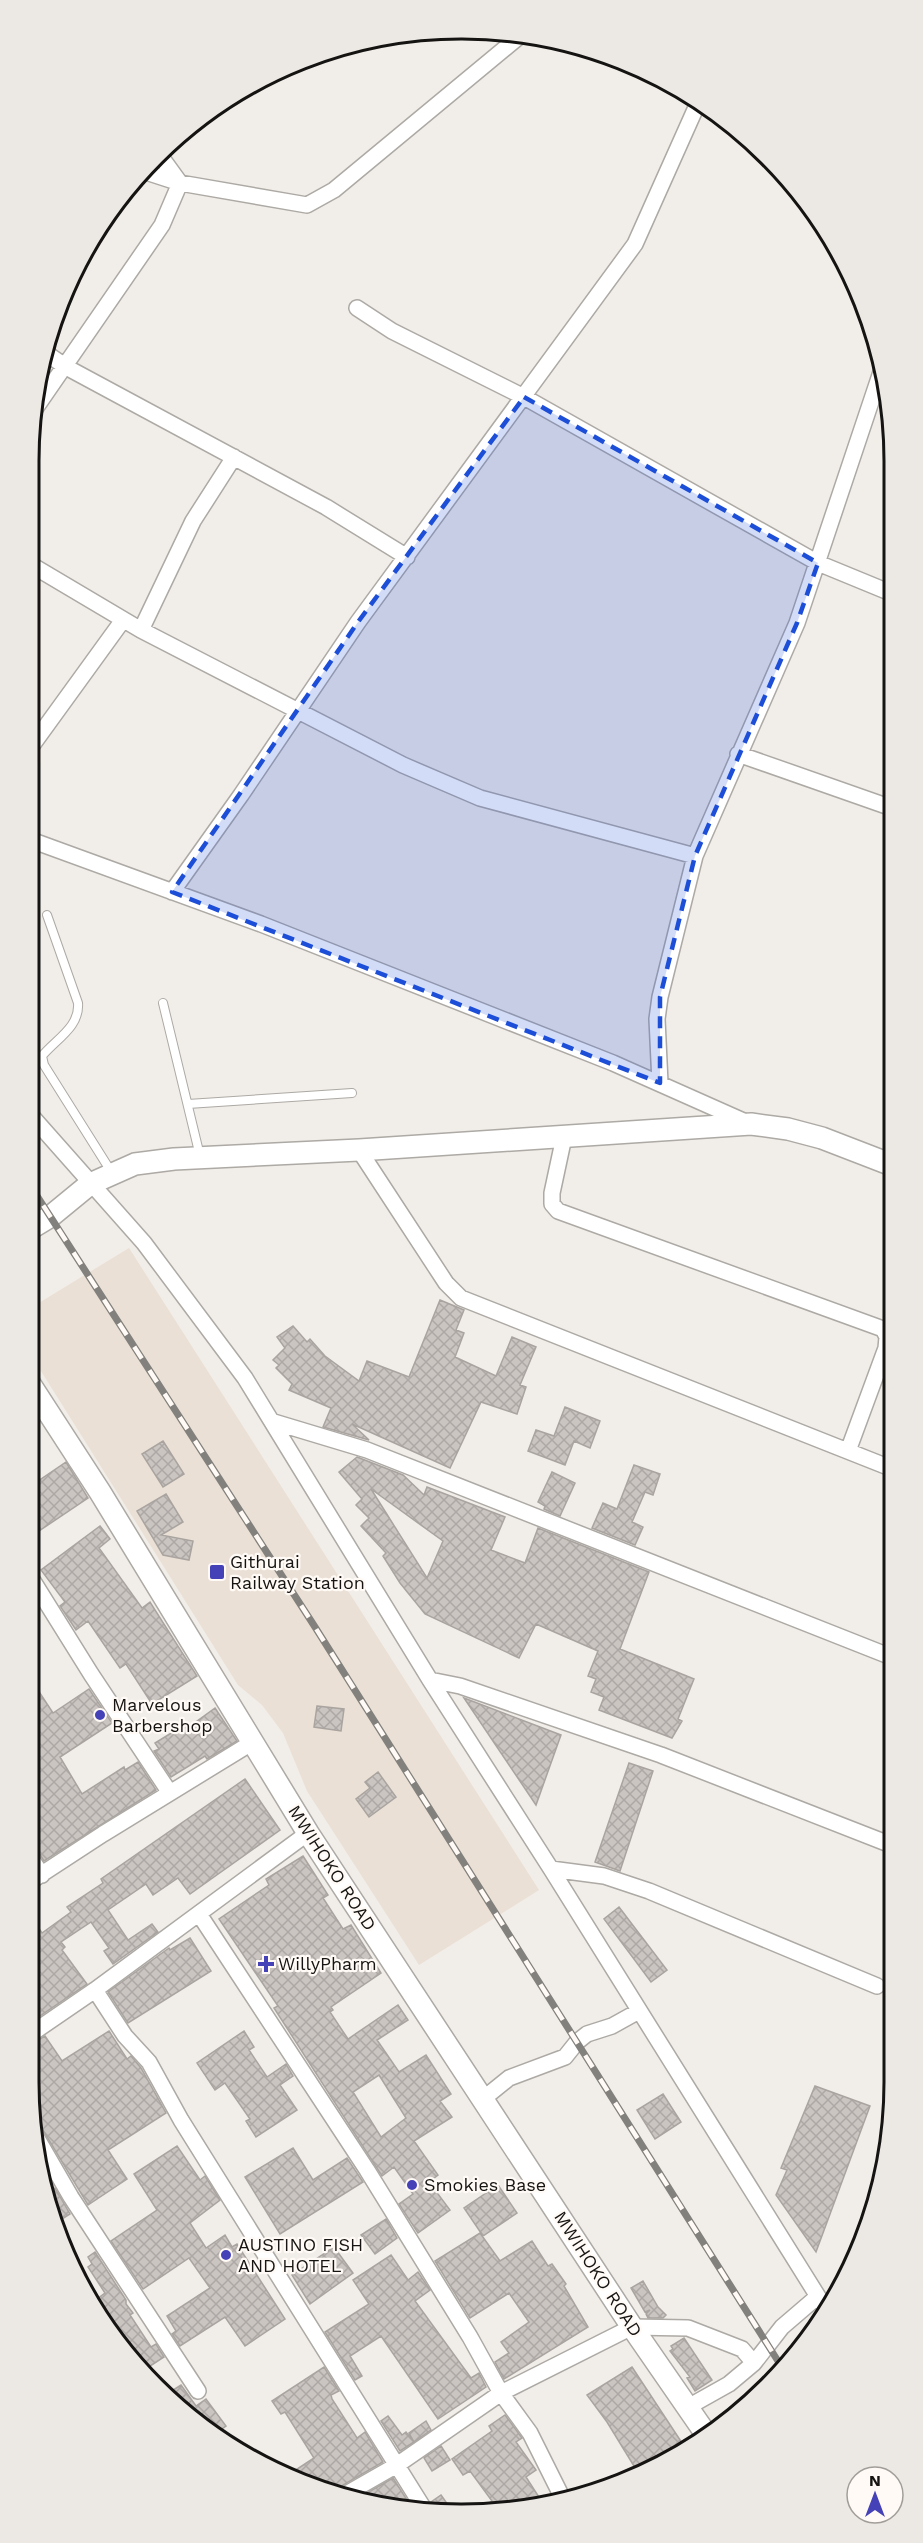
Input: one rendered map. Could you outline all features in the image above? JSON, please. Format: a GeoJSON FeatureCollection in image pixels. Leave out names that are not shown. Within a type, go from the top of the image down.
{"type":"FeatureCollection","features":[{"type":"Feature","properties":{"kind":"street"},"geometry":{"type":"LineString","coordinates":[[152,174],[180,183],[307,205],[319,201],[511,42]]}},
{"type":"Feature","properties":{"kind":"street"},"geometry":{"type":"LineString","coordinates":[[172,891],[358,622],[635,244],[695,109]]}},
{"type":"Feature","properties":{"kind":"street"},"geometry":{"type":"LineString","coordinates":[[164,162],[180,183]]}},
{"type":"Feature","properties":{"kind":"street"},"geometry":{"type":"LineString","coordinates":[[44,396],[162,225],[180,183]]}},
{"type":"Feature","properties":{"kind":"street"},"geometry":{"type":"LineString","coordinates":[[357,309],[392,331],[524,397],[818,563],[884,590]]}},
{"type":"Feature","properties":{"kind":"street"},"geometry":{"type":"LineString","coordinates":[[52,357],[66,367],[326,507],[407,557]]}},
{"type":"Feature","properties":{"kind":"street"},"geometry":{"type":"LineString","coordinates":[[660,1083],[657,1019],[660,997],[695,856],[797,623],[878,391]]}},
{"type":"Feature","properties":{"kind":"street"},"geometry":{"type":"LineString","coordinates":[[141,630],[193,521],[234,457]]}},
{"type":"Feature","properties":{"kind":"street"},"geometry":{"type":"LineString","coordinates":[[39,570],[141,630],[403,765],[480,798],[695,856]]}},
{"type":"Feature","properties":{"kind":"street"},"geometry":{"type":"LineString","coordinates":[[39,736],[123,620]]}},
{"type":"Feature","properties":{"kind":"street"},"geometry":{"type":"LineString","coordinates":[[738,754],[884,805]]}},
{"type":"Feature","properties":{"kind":"street"},"geometry":{"type":"LineString","coordinates":[[39,842],[172,891],[603,1059],[751,1124]]}},
{"type":"Feature","properties":{"kind":"street"},"geometry":{"type":"LineString","coordinates":[[39,1223],[90,1184],[135,1164],[201,1158],[751,1124],[788,1129],[822,1138],[884,1162]]}},
{"type":"Feature","properties":{"kind":"street"},"geometry":{"type":"LineString","coordinates":[[39,1125],[144,1243],[246,1378],[430,1680],[551,1869],[821,2303]]}},
{"type":"Feature","properties":{"kind":"street"},"geometry":{"type":"LineString","coordinates":[[564,1137],[552,1193],[552,1204],[558,1211],[884,1330]]}},
{"type":"Feature","properties":{"kind":"street"},"geometry":{"type":"LineString","coordinates":[[359,1150],[446,1283],[461,1298],[884,1465]]}},
{"type":"Feature","properties":{"kind":"street"},"geometry":{"type":"LineString","coordinates":[[848,1451],[884,1353]]}},
{"type":"Feature","properties":{"kind":"street","name":"MWIHOKO ROAD"},"geometry":{"type":"LineString","coordinates":[[39,1398],[100,1492],[308,1833],[632,2327],[702,2429]]}},
{"type":"Feature","properties":{"kind":"street"},"geometry":{"type":"LineString","coordinates":[[274,1422],[366,1450],[884,1654]]}},
{"type":"Feature","properties":{"kind":"street"},"geometry":{"type":"LineString","coordinates":[[39,1591],[170,1793]]}},
{"type":"Feature","properties":{"kind":"street"},"geometry":{"type":"LineString","coordinates":[[430,1680],[460,1686],[662,1755],[884,1842]]}},
{"type":"Feature","properties":{"kind":"street"},"geometry":{"type":"LineString","coordinates":[[39,1877],[253,1742]]}},
{"type":"Feature","properties":{"kind":"street"},"geometry":{"type":"LineString","coordinates":[[39,2028],[95,1990],[308,1833]]}},
{"type":"Feature","properties":{"kind":"street"},"geometry":{"type":"LineString","coordinates":[[551,1869],[604,1876],[649,1891],[877,1986]]}},
{"type":"Feature","properties":{"kind":"street"},"geometry":{"type":"LineString","coordinates":[[39,1870],[42,1875]]}},
{"type":"Feature","properties":{"kind":"street"},"geometry":{"type":"LineString","coordinates":[[199,1914],[366,2170],[470,2337],[501,2393],[530,2433],[560,2492]]}},
{"type":"Feature","properties":{"kind":"street"},"geometry":{"type":"LineString","coordinates":[[95,1990],[125,2036],[149,2062],[181,2120],[420,2502]]}},
{"type":"Feature","properties":{"kind":"street"},"geometry":{"type":"LineString","coordinates":[[483,2099],[509,2078],[565,2057],[577,2042],[588,2034],[612,2026],[639,2011]]}},
{"type":"Feature","properties":{"kind":"street"},"geometry":{"type":"LineString","coordinates":[[45,2153],[71,2197],[198,2391]]}},
{"type":"Feature","properties":{"kind":"street"},"geometry":{"type":"LineString","coordinates":[[688,2407],[714,2394],[754,2363],[783,2327],[816,2297]]}},
{"type":"Feature","properties":{"kind":"street"},"geometry":{"type":"LineString","coordinates":[[353,2490],[397,2465],[501,2393],[632,2327],[688,2328],[742,2349],[754,2363]]}},
{"type":"Feature","properties":{"kind":"lane"},"geometry":{"type":"LineString","coordinates":[[47,915],[78,1003],[79,1012],[75,1022],[42,1056],[44,1065],[113,1174]]}},
{"type":"Feature","properties":{"kind":"lane"},"geometry":{"type":"LineString","coordinates":[[163,1003],[201,1158]]}},
{"type":"Feature","properties":{"kind":"lane"},"geometry":{"type":"LineString","coordinates":[[188,1104],[352,1093]]}},
{"type":"Feature","properties":{"kind":"highlighted area"},"geometry":{"type":"Polygon","coordinates":[[[524,397],[818,563],[797,623],[695,856],[660,997],[660,1083],[172,892],[358,622],[524,397]]]}},
{"type":"Feature","properties":{"kind":"shaded area"},"geometry":{"type":"Polygon","coordinates":[[[129,1248],[539,1890],[419,1965],[307,1791],[283,1733],[262,1705],[238,1685],[39,1368],[39,1303],[129,1248]]]}},
{"type":"Feature","properties":{"kind":"building"},"geometry":{"type":"Polygon","coordinates":[[[440,1300],[464,1310],[456,1330],[464,1333],[455,1357],[496,1376],[512,1337],[536,1347],[520,1385],[526,1387],[517,1414],[481,1402],[450,1468],[352,1424],[369,1440],[323,1427],[331,1408],[289,1390],[292,1384],[276,1368],[279,1365],[273,1360],[285,1348],[277,1337],[293,1326],[307,1342],[310,1339],[325,1356],[359,1381],[367,1361],[409,1377],[440,1300]]]}},
{"type":"Feature","properties":{"kind":"building"},"geometry":{"type":"Polygon","coordinates":[[[565,1407],[600,1421],[590,1448],[574,1441],[565,1465],[528,1451],[536,1430],[554,1436],[565,1407]]]}},
{"type":"Feature","properties":{"kind":"building"},"geometry":{"type":"Polygon","coordinates":[[[163,1441],[184,1474],[163,1487],[142,1454],[163,1441]]]}},
{"type":"Feature","properties":{"kind":"building"},"geometry":{"type":"Polygon","coordinates":[[[357,1457],[403,1475],[424,1495],[427,1487],[505,1517],[491,1550],[525,1563],[538,1528],[649,1572],[620,1649],[694,1679],[678,1719],[682,1721],[672,1738],[599,1710],[604,1697],[591,1692],[596,1679],[588,1676],[598,1651],[536,1624],[519,1658],[425,1614],[400,1583],[383,1556],[386,1553],[361,1526],[369,1518],[356,1505],[362,1499],[339,1472],[357,1457]],[[371,1489],[427,1578],[443,1541],[371,1489]]]}},
{"type":"Feature","properties":{"kind":"building"},"geometry":{"type":"Polygon","coordinates":[[[66,1462],[88,1498],[39,1531],[39,1480],[66,1462]]]}},
{"type":"Feature","properties":{"kind":"building"},"geometry":{"type":"Polygon","coordinates":[[[634,1465],[660,1474],[653,1495],[645,1492],[632,1522],[643,1527],[635,1545],[592,1528],[603,1503],[617,1509],[634,1465]]]}},
{"type":"Feature","properties":{"kind":"building"},"geometry":{"type":"Polygon","coordinates":[[[552,1472],[575,1483],[560,1516],[544,1509],[545,1506],[538,1502],[552,1472]]]}},
{"type":"Feature","properties":{"kind":"building"},"geometry":{"type":"Polygon","coordinates":[[[166,1494],[183,1522],[161,1535],[193,1541],[189,1560],[163,1555],[137,1511],[166,1494]]]}},
{"type":"Feature","properties":{"kind":"building"},"geometry":{"type":"Polygon","coordinates":[[[100,1526],[110,1539],[99,1548],[142,1608],[150,1602],[197,1676],[152,1704],[126,1664],[120,1668],[88,1621],[76,1630],[60,1606],[65,1602],[41,1570],[100,1526]]]}},
{"type":"Feature","properties":{"kind":"building"},"geometry":{"type":"Polygon","coordinates":[[[89,1689],[112,1723],[60,1757],[82,1794],[124,1767],[125,1770],[138,1762],[156,1790],[44,1861],[39,1853],[39,1692],[53,1713],[89,1689]]]}},
{"type":"Feature","properties":{"kind":"building"},"geometry":{"type":"Polygon","coordinates":[[[464,1698],[561,1735],[536,1805],[464,1698]]]}},
{"type":"Feature","properties":{"kind":"building"},"geometry":{"type":"Polygon","coordinates":[[[317,1706],[344,1709],[341,1731],[314,1727],[317,1706]]]}},
{"type":"Feature","properties":{"kind":"building"},"geometry":{"type":"Polygon","coordinates":[[[215,1708],[237,1741],[207,1759],[205,1756],[171,1777],[154,1751],[159,1749],[155,1743],[181,1727],[183,1729],[197,1721],[215,1708]]]}},
{"type":"Feature","properties":{"kind":"building"},"geometry":{"type":"Polygon","coordinates":[[[629,1763],[653,1771],[620,1871],[595,1862],[629,1763]]]}},
{"type":"Feature","properties":{"kind":"building"},"geometry":{"type":"Polygon","coordinates":[[[378,1772],[396,1797],[369,1817],[356,1799],[370,1788],[365,1782],[378,1772]]]}},
{"type":"Feature","properties":{"kind":"building"},"geometry":{"type":"Polygon","coordinates":[[[245,1779],[280,1830],[190,1894],[178,1878],[153,1895],[146,1884],[108,1910],[128,1940],[152,1924],[158,1932],[113,1964],[104,1951],[109,1948],[91,1922],[61,1942],[65,1947],[62,1950],[87,1984],[39,2017],[39,1928],[42,1933],[71,1912],[67,1907],[103,1883],[101,1879],[245,1779]]]}},
{"type":"Feature","properties":{"kind":"building"},"geometry":{"type":"Polygon","coordinates":[[[303,1856],[328,1895],[323,1898],[343,1929],[351,1925],[381,1973],[331,2007],[333,2010],[330,2012],[348,2039],[398,2005],[408,2020],[377,2040],[399,2072],[426,2055],[451,2094],[440,2101],[452,2117],[414,2141],[438,2175],[429,2182],[450,2210],[418,2233],[399,2204],[413,2194],[394,2167],[382,2176],[274,2008],[278,2006],[219,1919],[269,1885],[266,1879],[303,1856]],[[379,2075],[353,2092],[381,2137],[406,2118],[379,2075]]]}},
{"type":"Feature","properties":{"kind":"building"},"geometry":{"type":"Polygon","coordinates":[[[619,1907],[667,1970],[651,1982],[604,1919],[619,1907]]]}},
{"type":"Feature","properties":{"kind":"building"},"geometry":{"type":"Polygon","coordinates":[[[190,1938],[211,1971],[128,2023],[108,1992],[169,1948],[170,1950],[190,1938]]]}},
{"type":"Feature","properties":{"kind":"building"},"geometry":{"type":"Polygon","coordinates":[[[109,2031],[127,2059],[131,2056],[141,2068],[166,2113],[108,2150],[127,2179],[88,2205],[42,2129],[39,2040],[45,2036],[62,2061],[109,2031]]]}},
{"type":"Feature","properties":{"kind":"building"},"geometry":{"type":"Polygon","coordinates":[[[244,2031],[254,2047],[249,2050],[267,2077],[286,2064],[293,2076],[280,2085],[297,2110],[256,2137],[246,2121],[250,2119],[225,2083],[215,2090],[197,2063],[244,2031]]]}},
{"type":"Feature","properties":{"kind":"building"},"geometry":{"type":"Polygon","coordinates":[[[815,2086],[870,2106],[816,2252],[776,2195],[787,2170],[781,2168],[815,2086]]]}},
{"type":"Feature","properties":{"kind":"building"},"geometry":{"type":"Polygon","coordinates":[[[663,2094],[681,2122],[655,2139],[637,2110],[663,2094]]]}},
{"type":"Feature","properties":{"kind":"building"},"geometry":{"type":"Polygon","coordinates":[[[177,2146],[200,2180],[205,2176],[220,2200],[190,2223],[206,2248],[225,2235],[232,2247],[237,2244],[285,2319],[245,2346],[225,2317],[180,2346],[172,2334],[176,2331],[167,2316],[210,2288],[189,2258],[143,2289],[111,2241],[157,2210],[134,2174],[177,2146]]]}},
{"type":"Feature","properties":{"kind":"building"},"geometry":{"type":"Polygon","coordinates":[[[293,2148],[313,2180],[347,2158],[363,2182],[280,2234],[245,2177],[293,2148]]]}},
{"type":"Feature","properties":{"kind":"building"},"geometry":{"type":"Polygon","coordinates":[[[498,2185],[517,2213],[483,2236],[464,2208],[498,2185]]]}},
{"type":"Feature","properties":{"kind":"building"},"geometry":{"type":"Polygon","coordinates":[[[55,2188],[70,2214],[62,2219],[61,2217],[53,2189],[55,2188]]]}},
{"type":"Feature","properties":{"kind":"building"},"geometry":{"type":"Polygon","coordinates":[[[386,2219],[397,2238],[375,2254],[361,2235],[386,2219]]]}},
{"type":"Feature","properties":{"kind":"building"},"geometry":{"type":"Polygon","coordinates":[[[480,2233],[500,2261],[532,2241],[548,2266],[552,2264],[566,2284],[564,2286],[588,2327],[504,2379],[495,2362],[509,2353],[501,2342],[529,2322],[509,2293],[470,2318],[435,2261],[480,2233]]]}},
{"type":"Feature","properties":{"kind":"building"},"geometry":{"type":"Polygon","coordinates":[[[334,2247],[353,2273],[310,2304],[292,2275],[334,2247]]]}},
{"type":"Feature","properties":{"kind":"building"},"geometry":{"type":"Polygon","coordinates":[[[95,2252],[126,2300],[126,2304],[133,2313],[130,2315],[151,2347],[156,2344],[164,2357],[150,2366],[126,2339],[99,2298],[105,2293],[88,2267],[92,2264],[88,2257],[95,2252]]]}},
{"type":"Feature","properties":{"kind":"building"},"geometry":{"type":"Polygon","coordinates":[[[391,2255],[408,2280],[418,2272],[430,2290],[415,2301],[471,2378],[479,2373],[486,2387],[438,2419],[381,2336],[350,2356],[362,2376],[355,2380],[325,2332],[369,2304],[353,2280],[391,2255]]]}},
{"type":"Feature","properties":{"kind":"building"},"geometry":{"type":"Polygon","coordinates":[[[643,2281],[658,2307],[666,2315],[663,2318],[648,2318],[646,2314],[650,2310],[645,2312],[631,2288],[643,2281]]]}},
{"type":"Feature","properties":{"kind":"building"},"geometry":{"type":"Polygon","coordinates":[[[684,2338],[712,2380],[695,2391],[687,2378],[690,2377],[670,2351],[673,2349],[671,2346],[684,2338]]]}},
{"type":"Feature","properties":{"kind":"building"},"geometry":{"type":"Polygon","coordinates":[[[324,2367],[339,2391],[331,2395],[332,2399],[357,2438],[365,2432],[383,2462],[342,2487],[296,2470],[314,2458],[285,2412],[281,2414],[272,2401],[324,2367]]]}},
{"type":"Feature","properties":{"kind":"building"},"geometry":{"type":"Polygon","coordinates":[[[632,2367],[681,2442],[634,2467],[607,2422],[587,2395],[632,2367]]]}},
{"type":"Feature","properties":{"kind":"building"},"geometry":{"type":"Polygon","coordinates":[[[181,2385],[196,2406],[206,2399],[226,2426],[221,2429],[173,2390],[181,2385]]]}},
{"type":"Feature","properties":{"kind":"building"},"geometry":{"type":"Polygon","coordinates":[[[505,2415],[522,2438],[516,2442],[536,2470],[526,2477],[539,2497],[489,2503],[492,2501],[470,2471],[463,2475],[452,2459],[492,2431],[489,2426],[505,2415]]]}},
{"type":"Feature","properties":{"kind":"building"},"geometry":{"type":"Polygon","coordinates":[[[388,2416],[402,2435],[406,2432],[414,2442],[400,2451],[381,2421],[388,2416]]]}},
{"type":"Feature","properties":{"kind":"building"},"geometry":{"type":"Polygon","coordinates":[[[426,2421],[431,2430],[414,2442],[409,2433],[426,2421]]]}},
{"type":"Feature","properties":{"kind":"building"},"geometry":{"type":"Polygon","coordinates":[[[441,2446],[450,2460],[432,2471],[424,2458],[441,2446]]]}},
{"type":"Feature","properties":{"kind":"building"},"geometry":{"type":"Polygon","coordinates":[[[393,2478],[407,2500],[379,2496],[367,2493],[393,2478]]]}},
{"type":"Feature","properties":{"kind":"building"},"geometry":{"type":"Polygon","coordinates":[[[441,2495],[447,2503],[434,2503],[431,2502],[441,2495]]]}},
{"type":"Feature","properties":{"kind":"railway"},"geometry":{"type":"LineString","coordinates":[[39,1199],[315,1627],[778,2361]]}},
{"type":"Feature","properties":{"kind":"place","name":"Githurai Railway Station"},"geometry":{"type":"Point","coordinates":[217,1572]}},
{"type":"Feature","properties":{"kind":"place","name":"Marvelous Barbershop"},"geometry":{"type":"Point","coordinates":[100,1715]}},
{"type":"Feature","properties":{"kind":"place","name":"WillyPharm"},"geometry":{"type":"Point","coordinates":[266,1964]}},
{"type":"Feature","properties":{"kind":"place","name":"Smokies Base"},"geometry":{"type":"Point","coordinates":[412,2185]}},
{"type":"Feature","properties":{"kind":"place","name":"AUSTINO FISH AND HOTEL"},"geometry":{"type":"Point","coordinates":[226,2255]}}]}
